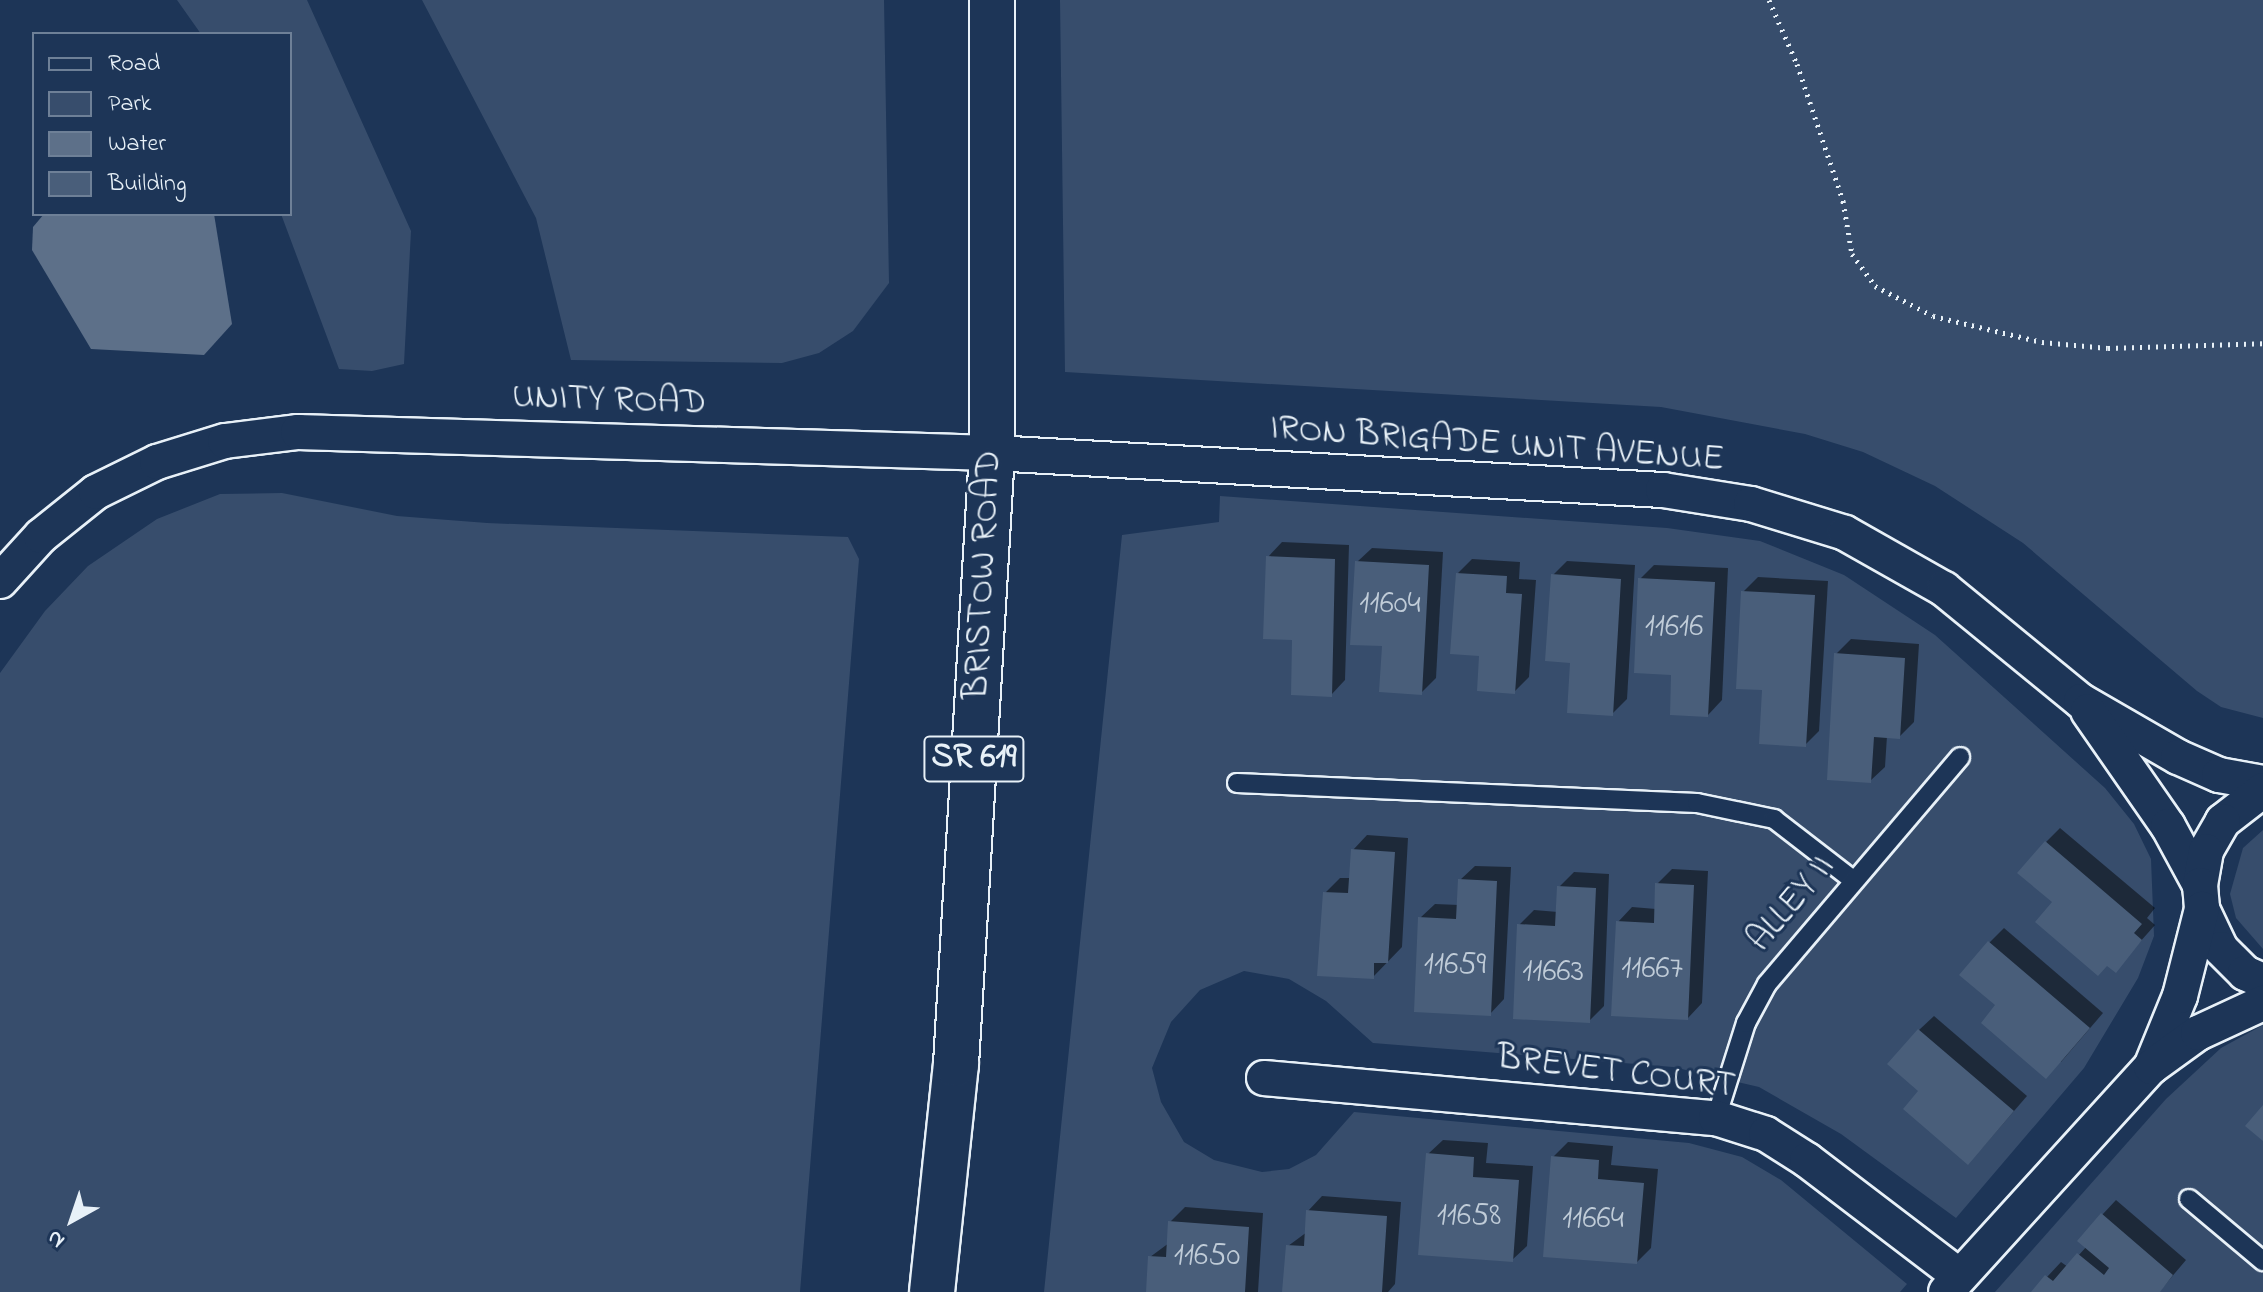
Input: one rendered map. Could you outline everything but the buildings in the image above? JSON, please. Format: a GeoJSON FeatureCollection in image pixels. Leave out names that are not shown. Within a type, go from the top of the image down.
{"type":"FeatureCollection","features":[{"type":"Feature","properties":{"kind":"main road","name":"BRISTOW ROAD"},"geometry":{"type":"LineString","coordinates":[[932,1292],[956,1064],[992,453],[992,0]]}},
{"type":"Feature","properties":{"kind":"street","name":"UNITY ROAD"},"geometry":{"type":"LineString","coordinates":[[0,581],[41,536],[96,492],[157,462],[225,441],[298,432],[992,453]]}},
{"type":"Feature","properties":{"kind":"street","name":"IRON BRIGADE UNIT AVENUE"},"geometry":{"type":"LineString","coordinates":[[992,453],[1663,490],[1751,504],[1845,533],[1944,589],[2081,701],[2178,757],[2219,775],[2263,783]]}},
{"type":"Feature","properties":{"kind":"street","name":"IRON BRIGADE UNIT AVENUE"},"geometry":{"type":"LineString","coordinates":[[2081,701],[2168,826],[2221,949],[2245,973],[2263,981]]}},
{"type":"Feature","properties":{"kind":"street"},"geometry":{"type":"LineString","coordinates":[[2151,1067],[2180,996],[2201,897],[2206,851],[2223,821],[2263,790]]}},
{"type":"Feature","properties":{"kind":"street"},"geometry":{"type":"LineString","coordinates":[[1952,1284],[2151,1067],[2198,1033],[2263,1003]]}},
{"type":"Feature","properties":{"kind":"street","name":"BREVET COURT"},"geometry":{"type":"LineString","coordinates":[[1264,1078],[1716,1118],[1766,1134],[1807,1160],[1952,1284]]}},
{"type":"Feature","properties":{"kind":"lane","name":"ALLEY II"},"geometry":{"type":"LineString","coordinates":[[1716,1118],[1746,1023],[1767,984],[1960,757]]}},
{"type":"Feature","properties":{"kind":"lane"},"geometry":{"type":"LineString","coordinates":[[1237,783],[1697,803],[1774,819],[1853,880]]}},
{"type":"Feature","properties":{"kind":"lane"},"geometry":{"type":"LineString","coordinates":[[2189,1199],[2263,1261]]}},
{"type":"Feature","properties":{"kind":"path"},"geometry":{"type":"LineString","coordinates":[[1769,0],[1797,64],[1843,201],[1852,254],[1875,286],[1933,316],[2042,342],[2108,348],[2263,343]]}},
{"type":"Feature","properties":{"kind":"green space"},"geometry":{"type":"Polygon","coordinates":[[[177,0],[307,0],[411,231],[404,364],[372,371],[339,369],[282,216],[292,216],[292,32],[200,32],[177,0]]]}},
{"type":"Feature","properties":{"kind":"green space"},"geometry":{"type":"Polygon","coordinates":[[[422,0],[884,0],[889,283],[853,331],[819,353],[782,363],[571,360],[536,218],[422,0]]]}},
{"type":"Feature","properties":{"kind":"green space"},"geometry":{"type":"Polygon","coordinates":[[[1060,0],[2263,0],[2263,718],[2221,707],[2197,691],[2023,543],[1935,486],[1863,452],[1805,434],[1661,407],[1065,372],[1060,0]]]}},
{"type":"Feature","properties":{"kind":"green space"},"geometry":{"type":"Polygon","coordinates":[[[282,493],[397,516],[487,523],[848,537],[859,559],[800,1292],[0,1292],[0,673],[45,611],[88,566],[157,519],[220,494],[282,493]]]}},
{"type":"Feature","properties":{"kind":"green space"},"geometry":{"type":"Polygon","coordinates":[[[1220,496],[1667,528],[1760,541],[1844,575],[1935,635],[2105,788],[2134,824],[2151,859],[2154,936],[2138,978],[2084,1068],[1956,1218],[1841,1134],[1759,1087],[1673,1067],[1373,1043],[1326,1001],[1289,979],[1244,971],[1200,990],[1171,1022],[1152,1068],[1161,1102],[1184,1142],[1214,1160],[1262,1172],[1289,1169],[1316,1155],[1354,1112],[1689,1143],[1742,1157],[1781,1180],[1907,1284],[1900,1292],[1044,1292],[1122,535],[1219,522],[1220,496]]]}},
{"type":"Feature","properties":{"kind":"green space"},"geometry":{"type":"Polygon","coordinates":[[[2263,830],[2263,949],[2236,918],[2230,894],[2243,848],[2263,830]]]}},
{"type":"Feature","properties":{"kind":"green space"},"geometry":{"type":"Polygon","coordinates":[[[2263,1025],[2263,1292],[1995,1292],[2166,1099],[2221,1048],[2263,1025]]]}},
{"type":"Feature","properties":{"kind":"water"},"geometry":{"type":"Polygon","coordinates":[[[42,216],[214,216],[232,324],[204,355],[91,349],[32,250],[33,227],[42,216]]]}}]}
